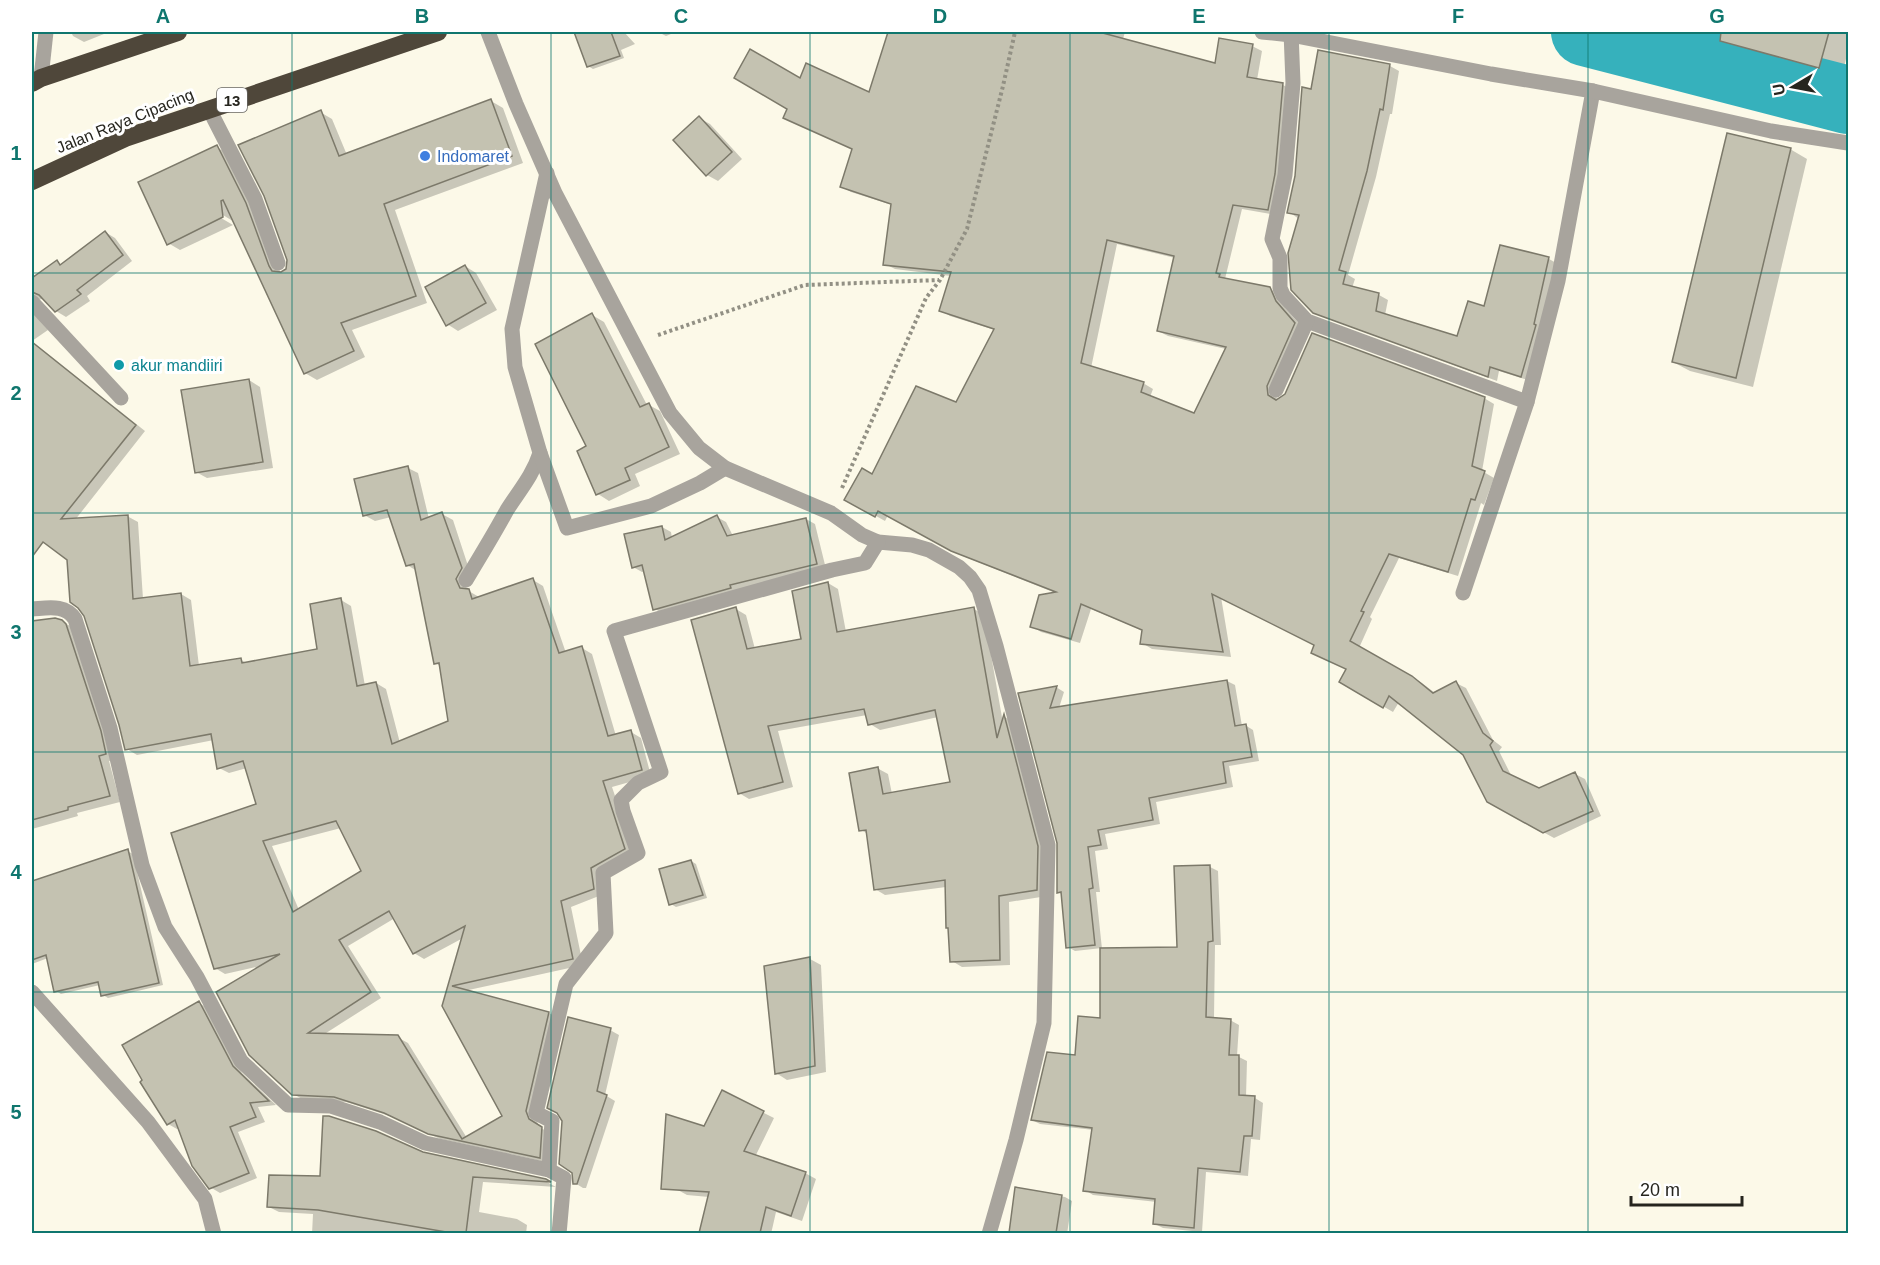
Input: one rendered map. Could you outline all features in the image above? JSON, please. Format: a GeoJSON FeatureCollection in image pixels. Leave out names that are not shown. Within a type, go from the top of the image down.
{"type":"FeatureCollection","features":[{"type":"Feature","properties":{"kind":"highway"},"geometry":{"type":"LineString","coordinates":[[36,80],[178,32]]}},
{"type":"Feature","properties":{"kind":"highway","name":"Jalan Raya Cipacing"},"geometry":{"type":"LineString","coordinates":[[32,181],[125,138],[438,32]]}},
{"type":"Feature","properties":{"kind":"street"},"geometry":{"type":"LineString","coordinates":[[36,80],[46,32]]}},
{"type":"Feature","properties":{"kind":"street"},"geometry":{"type":"LineString","coordinates":[[488,32],[546,173],[632,343],[670,413],[699,448],[725,468],[831,513],[862,535],[878,542],[912,545],[929,550],[959,567],[979,590],[1048,845],[1044,1023],[1016,1140],[989,1233]]}},
{"type":"Feature","properties":{"kind":"street"},"geometry":{"type":"LineString","coordinates":[[1262,32],[1291,33],[1491,74],[1593,91],[1771,131],[1848,143]]}},
{"type":"Feature","properties":{"kind":"street"},"geometry":{"type":"LineString","coordinates":[[1291,33],[1293,83],[1285,175],[1272,239],[1280,258],[1280,288],[1283,296],[1307,321],[1527,402]]}},
{"type":"Feature","properties":{"kind":"street"},"geometry":{"type":"LineString","coordinates":[[1463,593],[1527,402],[1558,281],[1593,91]]}},
{"type":"Feature","properties":{"kind":"street"},"geometry":{"type":"LineString","coordinates":[[209,109],[255,199],[278,263]]}},
{"type":"Feature","properties":{"kind":"street"},"geometry":{"type":"LineString","coordinates":[[546,173],[512,329],[515,367],[540,453],[567,528],[651,506],[700,483],[725,468]]}},
{"type":"Feature","properties":{"kind":"street"},"geometry":{"type":"LineString","coordinates":[[32,302],[121,398]]}},
{"type":"Feature","properties":{"kind":"street"},"geometry":{"type":"LineString","coordinates":[[1276,390],[1307,321]]}},
{"type":"Feature","properties":{"kind":"street"},"geometry":{"type":"LineString","coordinates":[[466,580],[524,487],[536,466],[540,453]]}},
{"type":"Feature","properties":{"kind":"street"},"geometry":{"type":"LineString","coordinates":[[549,1170],[552,1120],[536,1113],[566,984],[606,933],[603,873],[638,853],[622,811],[621,800],[638,783],[661,772],[614,631],[832,570],[865,564],[878,542]]}},
{"type":"Feature","properties":{"kind":"street"},"geometry":{"type":"LineString","coordinates":[[32,609],[63,608],[75,619],[110,729],[142,865],[161,917],[197,977],[242,1061],[288,1105],[331,1106],[380,1122],[425,1143],[549,1170],[564,1178],[559,1233]]}},
{"type":"Feature","properties":{"kind":"street"},"geometry":{"type":"LineString","coordinates":[[32,993],[148,1122],[205,1199],[214,1233]]}},
{"type":"Feature","properties":{"kind":"path"},"geometry":{"type":"LineString","coordinates":[[831,513],[926,298],[940,280],[967,229],[1015,32]]}},
{"type":"Feature","properties":{"kind":"path"},"geometry":{"type":"LineString","coordinates":[[632,343],[805,285],[940,280]]}},
{"type":"Feature","properties":{"kind":"building"},"geometry":{"type":"Polygon","coordinates":[[[574,32],[611,32],[620,56],[587,67],[574,32]]]}},
{"type":"Feature","properties":{"kind":"building"},"geometry":{"type":"Polygon","coordinates":[[[888,32],[1099,32],[1215,63],[1219,38],[1253,44],[1247,77],[1283,83],[1275,174],[1268,210],[1233,205],[1216,273],[1220,274],[1219,277],[1270,287],[1276,301],[1295,323],[1267,386],[1268,395],[1276,400],[1285,394],[1312,333],[1485,397],[1472,466],[1485,471],[1475,500],[1471,499],[1448,572],[1389,554],[1361,611],[1364,612],[1350,641],[1412,676],[1433,693],[1456,681],[1483,733],[1493,741],[1490,745],[1503,771],[1539,788],[1575,772],[1593,811],[1543,833],[1487,802],[1463,755],[1389,696],[1383,708],[1339,682],[1346,669],[1311,653],[1314,645],[1212,594],[1223,652],[1140,644],[1142,630],[1081,604],[1071,639],[1030,627],[1039,595],[1056,592],[951,551],[878,511],[875,517],[844,500],[862,468],[872,474],[916,386],[956,402],[994,329],[939,311],[951,272],[883,265],[891,204],[840,187],[852,149],[783,118],[787,109],[734,78],[750,49],[800,78],[806,63],[869,92],[888,32]],[[1107,240],[1081,363],[1144,382],[1141,392],[1194,413],[1226,347],[1157,331],[1174,256],[1107,240]]]}},
{"type":"Feature","properties":{"kind":"building"},"geometry":{"type":"Polygon","coordinates":[[[1721,32],[1829,32],[1819,68],[1720,41],[1721,32]]]}},
{"type":"Feature","properties":{"kind":"building"},"geometry":{"type":"Polygon","coordinates":[[[1318,50],[1390,64],[1383,110],[1380,109],[1367,171],[1339,270],[1346,272],[1343,284],[1379,293],[1376,311],[1457,336],[1468,301],[1484,306],[1500,245],[1549,257],[1534,324],[1536,325],[1521,377],[1490,367],[1488,377],[1313,313],[1291,290],[1288,253],[1299,215],[1287,213],[1295,176],[1302,87],[1311,89],[1318,50]]]}},
{"type":"Feature","properties":{"kind":"building"},"geometry":{"type":"Polygon","coordinates":[[[491,99],[512,156],[384,204],[416,296],[341,323],[354,351],[304,374],[223,200],[221,201],[223,217],[167,245],[138,182],[217,145],[246,203],[269,266],[272,271],[281,272],[286,269],[287,260],[264,196],[238,145],[321,110],[339,156],[491,99]]]}},
{"type":"Feature","properties":{"kind":"building"},"geometry":{"type":"Polygon","coordinates":[[[699,116],[732,152],[706,176],[673,140],[699,116]]]}},
{"type":"Feature","properties":{"kind":"building"},"geometry":{"type":"Polygon","coordinates":[[[1727,133],[1791,148],[1736,378],[1672,362],[1727,133]]]}},
{"type":"Feature","properties":{"kind":"building"},"geometry":{"type":"Polygon","coordinates":[[[105,231],[123,255],[77,290],[81,294],[55,312],[39,295],[32,292],[32,278],[57,260],[60,265],[105,231]]]}},
{"type":"Feature","properties":{"kind":"building"},"geometry":{"type":"Polygon","coordinates":[[[465,265],[486,303],[446,326],[425,287],[465,265]]]}},
{"type":"Feature","properties":{"kind":"building"},"geometry":{"type":"Polygon","coordinates":[[[592,313],[640,407],[649,403],[669,447],[625,468],[630,480],[596,495],[577,451],[586,446],[535,344],[592,313]]]}},
{"type":"Feature","properties":{"kind":"building"},"geometry":{"type":"Polygon","coordinates":[[[32,342],[136,425],[61,519],[128,515],[133,599],[181,593],[190,666],[241,658],[242,663],[317,649],[310,604],[341,598],[357,686],[376,682],[392,744],[448,721],[439,663],[434,664],[414,564],[406,566],[387,510],[363,516],[354,479],[408,466],[421,520],[442,512],[462,568],[456,579],[460,588],[469,589],[472,599],[533,578],[559,653],[582,646],[608,736],[631,730],[642,770],[603,781],[625,849],[591,868],[594,889],[561,901],[573,959],[452,986],[549,1012],[526,1111],[529,1119],[542,1127],[540,1158],[428,1134],[384,1113],[334,1097],[292,1095],[249,1055],[216,992],[280,954],[214,969],[171,833],[256,804],[243,761],[217,769],[211,734],[125,750],[84,616],[70,602],[67,560],[43,542],[32,557],[32,342]],[[336,821],[263,841],[293,912],[361,871],[336,821]],[[389,911],[339,940],[371,992],[308,1033],[398,1035],[462,1139],[502,1116],[442,1006],[465,926],[413,954],[389,911]]]}},
{"type":"Feature","properties":{"kind":"building"},"geometry":{"type":"Polygon","coordinates":[[[249,379],[263,462],[195,473],[181,390],[249,379]]]}},
{"type":"Feature","properties":{"kind":"building"},"geometry":{"type":"Polygon","coordinates":[[[717,515],[727,536],[806,518],[817,564],[730,585],[731,588],[653,610],[642,565],[632,568],[624,534],[662,526],[665,540],[717,515]]]}},
{"type":"Feature","properties":{"kind":"building"},"geometry":{"type":"Polygon","coordinates":[[[828,582],[837,632],[974,607],[997,738],[1004,714],[1038,846],[1037,890],[999,896],[1000,960],[950,962],[948,928],[946,928],[945,880],[874,890],[866,830],[859,831],[849,773],[878,767],[883,794],[950,782],[935,710],[868,725],[864,709],[768,726],[783,782],[738,794],[691,620],[736,607],[747,649],[801,639],[792,591],[828,582]]]}},
{"type":"Feature","properties":{"kind":"building"},"geometry":{"type":"Polygon","coordinates":[[[55,618],[66,624],[101,731],[106,754],[99,756],[110,796],[68,807],[68,810],[32,820],[32,621],[55,618]]]}},
{"type":"Feature","properties":{"kind":"building"},"geometry":{"type":"Polygon","coordinates":[[[1227,680],[1235,726],[1246,724],[1252,757],[1223,762],[1226,783],[1149,798],[1153,820],[1098,830],[1101,845],[1088,847],[1093,888],[1089,889],[1095,945],[1066,948],[1061,892],[1057,893],[1057,843],[1018,693],[1057,686],[1050,708],[1227,680]]]}},
{"type":"Feature","properties":{"kind":"building"},"geometry":{"type":"Polygon","coordinates":[[[128,849],[159,983],[101,996],[98,982],[54,992],[46,955],[32,960],[32,881],[128,849]]]}},
{"type":"Feature","properties":{"kind":"building"},"geometry":{"type":"Polygon","coordinates":[[[691,860],[703,895],[669,905],[659,869],[691,860]]]}},
{"type":"Feature","properties":{"kind":"building"},"geometry":{"type":"Polygon","coordinates":[[[1210,865],[1213,941],[1208,942],[1206,1017],[1231,1019],[1229,1055],[1239,1055],[1239,1095],[1255,1096],[1252,1136],[1244,1136],[1240,1172],[1198,1168],[1194,1228],[1153,1224],[1155,1199],[1083,1191],[1092,1128],[1031,1120],[1047,1052],[1075,1055],[1078,1016],[1100,1018],[1100,948],[1177,947],[1174,866],[1210,865]]]}},
{"type":"Feature","properties":{"kind":"building"},"geometry":{"type":"Polygon","coordinates":[[[810,957],[815,1066],[775,1074],[764,966],[810,957]]]}},
{"type":"Feature","properties":{"kind":"building"},"geometry":{"type":"Polygon","coordinates":[[[199,1001],[233,1066],[269,1101],[250,1103],[256,1117],[230,1127],[249,1173],[209,1189],[192,1166],[175,1120],[167,1125],[140,1082],[142,1080],[122,1045],[199,1001]]]}},
{"type":"Feature","properties":{"kind":"building"},"geometry":{"type":"Polygon","coordinates":[[[568,1017],[611,1028],[597,1091],[607,1095],[577,1184],[573,1184],[572,1173],[559,1164],[562,1121],[557,1113],[547,1108],[568,1017]]]}},
{"type":"Feature","properties":{"kind":"building"},"geometry":{"type":"Polygon","coordinates":[[[722,1090],[764,1111],[744,1151],[806,1172],[791,1216],[766,1207],[760,1233],[699,1233],[709,1192],[661,1189],[666,1114],[704,1126],[722,1090]]]}},
{"type":"Feature","properties":{"kind":"building"},"geometry":{"type":"Polygon","coordinates":[[[323,1116],[376,1131],[423,1152],[551,1182],[473,1177],[466,1233],[452,1233],[318,1210],[267,1207],[269,1175],[320,1176],[323,1116]]]}},
{"type":"Feature","properties":{"kind":"building"},"geometry":{"type":"Polygon","coordinates":[[[1015,1187],[1062,1195],[1056,1233],[1009,1233],[1015,1187]]]}},
{"type":"Feature","properties":{"kind":"waterway"},"geometry":{"type":"LineString","coordinates":[[1585,32],[1848,100]]}},
{"type":"Feature","properties":{"kind":"place","name":"Indomaret"},"geometry":{"type":"Point","coordinates":[425,156]}},
{"type":"Feature","properties":{"kind":"place","name":"akur mandiiri"},"geometry":{"type":"Point","coordinates":[119,365]}}]}
